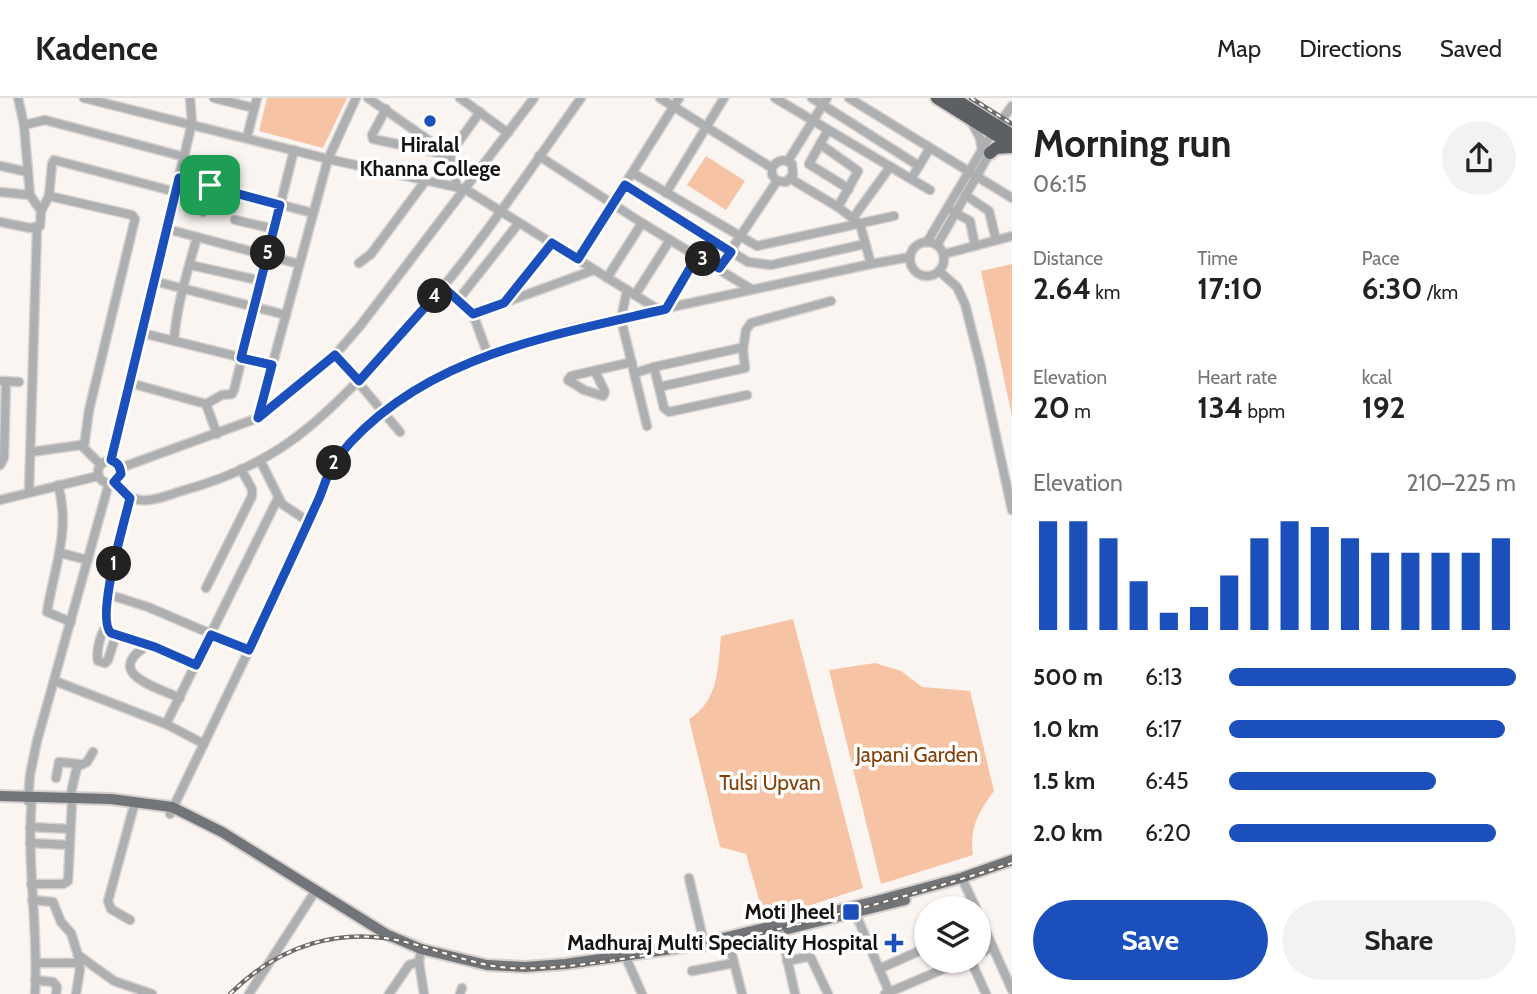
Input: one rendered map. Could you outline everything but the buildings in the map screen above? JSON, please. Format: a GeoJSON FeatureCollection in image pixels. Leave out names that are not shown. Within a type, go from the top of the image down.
{"type":"FeatureCollection","features":[{"type":"Feature","properties":{"kind":"highway"},"geometry":{"type":"LineString","coordinates":[[937,98],[970,119],[1001,130]]}},
{"type":"Feature","properties":{"kind":"highway"},"geometry":{"type":"LineString","coordinates":[[953,98],[1001,130],[1012,146],[986,151]]}},
{"type":"Feature","properties":{"kind":"main road"},"geometry":{"type":"LineString","coordinates":[[0,799],[71,799],[135,805],[198,818],[420,955],[485,969],[525,972],[566,970],[705,945],[964,883],[1012,867]]}},
{"type":"Feature","properties":{"kind":"main road"},"geometry":{"type":"LineString","coordinates":[[420,955],[487,965],[525,967],[577,963],[729,943],[747,935],[780,931],[854,910],[1012,860]]}},
{"type":"Feature","properties":{"kind":"street"},"geometry":{"type":"LineString","coordinates":[[18,98],[24,125],[30,195],[41,211]]}},
{"type":"Feature","properties":{"kind":"street"},"geometry":{"type":"LineString","coordinates":[[84,98],[328,159],[461,188],[662,310]]}},
{"type":"Feature","properties":{"kind":"street"},"geometry":{"type":"LineString","coordinates":[[111,460],[185,157],[192,123],[190,98]]}},
{"type":"Feature","properties":{"kind":"street"},"geometry":{"type":"LineString","coordinates":[[214,98],[254,108]]}},
{"type":"Feature","properties":{"kind":"street"},"geometry":{"type":"LineString","coordinates":[[247,137],[257,98]]}},
{"type":"Feature","properties":{"kind":"street"},"geometry":{"type":"LineString","coordinates":[[258,418],[328,159],[356,98]]}},
{"type":"Feature","properties":{"kind":"street"},"geometry":{"type":"LineString","coordinates":[[368,98],[449,155],[461,188]]}},
{"type":"Feature","properties":{"kind":"street"},"geometry":{"type":"LineString","coordinates":[[460,98],[508,133]]}},
{"type":"Feature","properties":{"kind":"street"},"geometry":{"type":"LineString","coordinates":[[120,468],[258,418],[335,355],[360,326],[461,188],[534,98]]}},
{"type":"Feature","properties":{"kind":"street"},"geometry":{"type":"LineString","coordinates":[[31,452],[76,445],[84,447],[100,464],[99,475],[103,481],[111,483],[130,498],[143,502],[200,486],[241,469],[297,437],[359,381],[443,287],[581,98]]}},
{"type":"Feature","properties":{"kind":"street"},"geometry":{"type":"LineString","coordinates":[[660,98],[772,167]]}},
{"type":"Feature","properties":{"kind":"street"},"geometry":{"type":"LineString","coordinates":[[578,259],[679,98]]}},
{"type":"Feature","properties":{"kind":"street"},"geometry":{"type":"LineString","coordinates":[[666,193],[724,98]]}},
{"type":"Feature","properties":{"kind":"street"},"geometry":{"type":"LineString","coordinates":[[775,98],[930,190]]}},
{"type":"Feature","properties":{"kind":"street"},"geometry":{"type":"LineString","coordinates":[[812,98],[825,101],[919,166]]}},
{"type":"Feature","properties":{"kind":"street"},"geometry":{"type":"LineString","coordinates":[[849,98],[1012,198]]}},
{"type":"Feature","properties":{"kind":"street"},"geometry":{"type":"LineString","coordinates":[[788,161],[825,101]]}},
{"type":"Feature","properties":{"kind":"street"},"geometry":{"type":"LineString","coordinates":[[937,245],[951,210],[1001,130],[1012,106]]}},
{"type":"Feature","properties":{"kind":"street"},"geometry":{"type":"LineString","coordinates":[[386,109],[372,135],[373,139],[449,155]]}},
{"type":"Feature","properties":{"kind":"street"},"geometry":{"type":"LineString","coordinates":[[449,155],[480,113]]}},
{"type":"Feature","properties":{"kind":"street"},"geometry":{"type":"LineString","coordinates":[[970,119],[986,151]]}},
{"type":"Feature","properties":{"kind":"street"},"geometry":{"type":"LineString","coordinates":[[24,125],[45,120],[185,157]]}},
{"type":"Feature","properties":{"kind":"street"},"geometry":{"type":"LineString","coordinates":[[828,130],[809,164],[849,189]]}},
{"type":"Feature","properties":{"kind":"street"},"geometry":{"type":"LineString","coordinates":[[820,144],[858,170],[838,206]]}},
{"type":"Feature","properties":{"kind":"street"},"geometry":{"type":"LineString","coordinates":[[911,179],[930,148]]}},
{"type":"Feature","properties":{"kind":"street"},"geometry":{"type":"LineString","coordinates":[[130,383],[206,404],[233,393],[294,149]]}},
{"type":"Feature","properties":{"kind":"street"},"geometry":{"type":"LineString","coordinates":[[540,156],[642,223],[751,289]]}},
{"type":"Feature","properties":{"kind":"street"},"geometry":{"type":"LineString","coordinates":[[29,492],[37,228],[41,223],[41,211],[49,196],[52,162],[54,160],[176,192]]}},
{"type":"Feature","properties":{"kind":"street"},"geometry":{"type":"LineString","coordinates":[[781,160],[788,161],[794,169],[791,179],[786,182],[777,181],[772,175],[772,167],[781,160]]}},
{"type":"Feature","properties":{"kind":"street"},"geometry":{"type":"LineString","coordinates":[[0,166],[28,172]]}},
{"type":"Feature","properties":{"kind":"street"},"geometry":{"type":"LineString","coordinates":[[857,221],[890,167]]}},
{"type":"Feature","properties":{"kind":"street"},"geometry":{"type":"LineString","coordinates":[[203,212],[214,168]]}},
{"type":"Feature","properties":{"kind":"street"},"geometry":{"type":"LineString","coordinates":[[633,173],[757,246],[857,221],[894,216]]}},
{"type":"Feature","properties":{"kind":"street"},"geometry":{"type":"LineString","coordinates":[[927,242],[937,245],[944,254],[944,263],[939,271],[929,276],[917,273],[910,257],[918,245],[927,242],[964,195],[972,173]]}},
{"type":"Feature","properties":{"kind":"street"},"geometry":{"type":"LineString","coordinates":[[179,178],[313,213]]}},
{"type":"Feature","properties":{"kind":"street"},"geometry":{"type":"LineString","coordinates":[[791,179],[838,206],[857,221],[870,264]]}},
{"type":"Feature","properties":{"kind":"street"},"geometry":{"type":"LineString","coordinates":[[359,263],[371,254],[426,180]]}},
{"type":"Feature","properties":{"kind":"street"},"geometry":{"type":"LineString","coordinates":[[719,268],[777,181]]}},
{"type":"Feature","properties":{"kind":"street"},"geometry":{"type":"LineString","coordinates":[[625,185],[748,262],[766,266],[865,244]]}},
{"type":"Feature","properties":{"kind":"street"},"geometry":{"type":"LineString","coordinates":[[0,191],[30,195]]}},
{"type":"Feature","properties":{"kind":"street"},"geometry":{"type":"LineString","coordinates":[[964,195],[989,211],[996,240]]}},
{"type":"Feature","properties":{"kind":"street"},"geometry":{"type":"LineString","coordinates":[[49,196],[132,215],[135,219],[89,410],[84,447]]}},
{"type":"Feature","properties":{"kind":"street"},"geometry":{"type":"LineString","coordinates":[[951,210],[971,223],[975,246]]}},
{"type":"Feature","properties":{"kind":"street"},"geometry":{"type":"LineString","coordinates":[[234,220],[275,229]]}},
{"type":"Feature","properties":{"kind":"street"},"geometry":{"type":"LineString","coordinates":[[0,222],[37,228]]}},
{"type":"Feature","properties":{"kind":"street"},"geometry":{"type":"LineString","coordinates":[[607,278],[642,223]]}},
{"type":"Feature","properties":{"kind":"street"},"geometry":{"type":"LineString","coordinates":[[458,300],[518,224]]}},
{"type":"Feature","properties":{"kind":"street"},"geometry":{"type":"LineString","coordinates":[[167,229],[299,264]]}},
{"type":"Feature","properties":{"kind":"street"},"geometry":{"type":"LineString","coordinates":[[944,254],[1012,236]]}},
{"type":"Feature","properties":{"kind":"street"},"geometry":{"type":"LineString","coordinates":[[174,341],[176,317],[197,237]]}},
{"type":"Feature","properties":{"kind":"street"},"geometry":{"type":"LineString","coordinates":[[647,426],[621,319],[631,292],[670,240]]}},
{"type":"Feature","properties":{"kind":"street"},"geometry":{"type":"LineString","coordinates":[[504,303],[552,243]]}},
{"type":"Feature","properties":{"kind":"street"},"geometry":{"type":"LineString","coordinates":[[662,310],[697,256]]}},
{"type":"Feature","properties":{"kind":"street"},"geometry":{"type":"LineString","coordinates":[[171,811],[337,458],[384,411],[454,368],[570,329],[910,257]]}},
{"type":"Feature","properties":{"kind":"street"},"geometry":{"type":"LineString","coordinates":[[190,265],[262,281]]}},
{"type":"Feature","properties":{"kind":"street"},"geometry":{"type":"LineString","coordinates":[[473,314],[594,270]]}},
{"type":"Feature","properties":{"kind":"street"},"geometry":{"type":"LineString","coordinates":[[939,271],[957,287],[965,304],[1012,510]]}},
{"type":"Feature","properties":{"kind":"street"},"geometry":{"type":"LineString","coordinates":[[154,281],[286,315]]}},
{"type":"Feature","properties":{"kind":"street"},"geometry":{"type":"LineString","coordinates":[[443,287],[473,314],[488,355]]}},
{"type":"Feature","properties":{"kind":"street"},"geometry":{"type":"LineString","coordinates":[[659,387],[742,369],[747,365],[743,350],[746,330],[751,323],[831,301]]}},
{"type":"Feature","properties":{"kind":"street"},"geometry":{"type":"LineString","coordinates":[[142,333],[272,365]]}},
{"type":"Feature","properties":{"kind":"street"},"geometry":{"type":"LineString","coordinates":[[635,373],[736,348],[743,350]]}},
{"type":"Feature","properties":{"kind":"street"},"geometry":{"type":"LineString","coordinates":[[335,355],[400,432]]}},
{"type":"Feature","properties":{"kind":"street"},"geometry":{"type":"LineString","coordinates":[[595,370],[632,362]]}},
{"type":"Feature","properties":{"kind":"street"},"geometry":{"type":"LineString","coordinates":[[654,367],[665,410],[668,412],[747,395]]}},
{"type":"Feature","properties":{"kind":"street"},"geometry":{"type":"LineString","coordinates":[[0,465],[4,458],[3,382],[19,382]]}},
{"type":"Feature","properties":{"kind":"street"},"geometry":{"type":"LineString","coordinates":[[206,404],[217,434]]}},
{"type":"Feature","properties":{"kind":"street"},"geometry":{"type":"LineString","coordinates":[[34,994],[36,963],[31,884],[30,798],[37,741],[111,483],[121,474],[117,463],[111,460],[100,464]]}},
{"type":"Feature","properties":{"kind":"street"},"geometry":{"type":"LineString","coordinates":[[260,460],[278,498],[286,507],[309,522]]}},
{"type":"Feature","properties":{"kind":"street"},"geometry":{"type":"LineString","coordinates":[[206,588],[252,496],[252,489],[241,469]]}},
{"type":"Feature","properties":{"kind":"street"},"geometry":{"type":"LineString","coordinates":[[0,500],[99,475]]}},
{"type":"Feature","properties":{"kind":"street"},"geometry":{"type":"LineString","coordinates":[[58,485],[64,517],[60,553],[47,612],[71,622]]}},
{"type":"Feature","properties":{"kind":"street"},"geometry":{"type":"LineString","coordinates":[[116,635],[107,661],[98,661],[97,656],[106,627],[107,594],[130,498]]}},
{"type":"Feature","properties":{"kind":"street"},"geometry":{"type":"LineString","coordinates":[[166,724],[278,498]]}},
{"type":"Feature","properties":{"kind":"street"},"geometry":{"type":"LineString","coordinates":[[60,553],[88,560]]}},
{"type":"Feature","properties":{"kind":"street"},"geometry":{"type":"LineString","coordinates":[[107,594],[148,607],[249,650]]}},
{"type":"Feature","properties":{"kind":"street"},"geometry":{"type":"LineString","coordinates":[[106,627],[116,635],[149,645],[196,665]]}},
{"type":"Feature","properties":{"kind":"street"},"geometry":{"type":"LineString","coordinates":[[149,645],[134,656],[130,668],[132,673],[138,680],[180,698]]}},
{"type":"Feature","properties":{"kind":"street"},"geometry":{"type":"LineString","coordinates":[[55,681],[166,724],[204,744]]}},
{"type":"Feature","properties":{"kind":"street"},"geometry":{"type":"LineString","coordinates":[[55,778],[60,761],[79,764],[87,762],[93,752]]}},
{"type":"Feature","properties":{"kind":"street"},"geometry":{"type":"LineString","coordinates":[[31,884],[59,885],[66,882],[71,799],[79,764]]}},
{"type":"Feature","properties":{"kind":"street"},"geometry":{"type":"LineString","coordinates":[[130,920],[111,909],[108,901],[135,805]]}},
{"type":"Feature","properties":{"kind":"street"},"geometry":{"type":"LineString","coordinates":[[30,827],[70,829]]}},
{"type":"Feature","properties":{"kind":"street"},"geometry":{"type":"LineString","coordinates":[[30,843],[69,845]]}},
{"type":"Feature","properties":{"kind":"street"},"geometry":{"type":"LineString","coordinates":[[689,878],[705,945]]}},
{"type":"Feature","properties":{"kind":"street"},"geometry":{"type":"LineString","coordinates":[[964,883],[970,896]]}},
{"type":"Feature","properties":{"kind":"street"},"geometry":{"type":"LineString","coordinates":[[249,994],[314,892]]}},
{"type":"Feature","properties":{"kind":"street"},"geometry":{"type":"LineString","coordinates":[[32,900],[53,902],[61,922],[72,936],[80,976],[76,994]]}},
{"type":"Feature","properties":{"kind":"street"},"geometry":{"type":"LineString","coordinates":[[854,910],[888,993],[934,973]]}},
{"type":"Feature","properties":{"kind":"street"},"geometry":{"type":"LineString","coordinates":[[780,931],[795,994]]}},
{"type":"Feature","properties":{"kind":"street"},"geometry":{"type":"LineString","coordinates":[[729,943],[742,994]]}},
{"type":"Feature","properties":{"kind":"street"},"geometry":{"type":"LineString","coordinates":[[991,943],[1012,990]]}},
{"type":"Feature","properties":{"kind":"street"},"geometry":{"type":"LineString","coordinates":[[879,969],[914,953]]}},
{"type":"Feature","properties":{"kind":"street"},"geometry":{"type":"LineString","coordinates":[[389,994],[409,965],[420,955]]}},
{"type":"Feature","properties":{"kind":"street"},"geometry":{"type":"LineString","coordinates":[[420,955],[424,994]]}},
{"type":"Feature","properties":{"kind":"street"},"geometry":{"type":"LineString","coordinates":[[787,961],[811,958],[828,994]]}},
{"type":"Feature","properties":{"kind":"street"},"geometry":{"type":"LineString","coordinates":[[36,963],[78,959],[114,981],[152,993]]}},
{"type":"Feature","properties":{"kind":"street"},"geometry":{"type":"LineString","coordinates":[[627,960],[642,994]]}},
{"type":"Feature","properties":{"kind":"street"},"geometry":{"type":"LineString","coordinates":[[692,971],[734,963]]}},
{"type":"Feature","properties":{"kind":"street"},"geometry":{"type":"LineString","coordinates":[[976,973],[986,994]]}},
{"type":"Feature","properties":{"kind":"street"},"geometry":{"type":"LineString","coordinates":[[36,980],[53,982],[57,987],[56,994]]}},
{"type":"Feature","properties":{"kind":"green space"},"geometry":{"type":"Polygon","coordinates":[[[267,98],[347,98],[323,148],[259,131],[267,98]]]}},
{"type":"Feature","properties":{"kind":"green space"},"geometry":{"type":"Polygon","coordinates":[[[706,156],[745,181],[726,210],[687,185],[706,156]]]}},
{"type":"Feature","properties":{"kind":"green space"},"geometry":{"type":"Polygon","coordinates":[[[1012,264],[1012,416],[981,271],[1012,264]]]}},
{"type":"Feature","properties":{"kind":"green space","name":"Tulsi Upvan"},"geometry":{"type":"Polygon","coordinates":[[[793,619],[863,888],[765,920],[746,854],[720,847],[689,719],[699,712],[712,693],[721,636],[793,619]]]}},
{"type":"Feature","properties":{"kind":"green space","name":"Japani Garden"},"geometry":{"type":"Polygon","coordinates":[[[875,663],[901,671],[922,687],[970,691],[994,791],[976,820],[972,836],[973,855],[881,884],[829,670],[875,663]]]}},
{"type":"Feature","properties":{"kind":"railway"},"geometry":{"type":"LineString","coordinates":[[971,98],[1012,124]]}},
{"type":"Feature","properties":{"kind":"railway"},"geometry":{"type":"LineString","coordinates":[[230,994],[269,963],[313,943],[336,938],[384,938],[498,967],[547,968],[653,954],[744,937],[879,903],[1012,863]]}},
{"type":"Feature","properties":{"kind":"place","name":"Hiralal Khanna College"},"geometry":{"type":"Point","coordinates":[430,121]}},
{"type":"Feature","properties":{"kind":"place","name":"Moti Jheel"},"geometry":{"type":"Point","coordinates":[851,912]}},
{"type":"Feature","properties":{"kind":"place","name":"Madhuraj Multi Speciality Hospital"},"geometry":{"type":"Point","coordinates":[894,943]}},
{"type":"Feature","properties":{"kind":"route"},"geometry":{"type":"LineString","coordinates":[[179,178],[210,185],[280,205],[241,358],[272,365],[258,418],[335,355],[359,381],[443,287],[473,314],[504,303],[552,243],[578,259],[625,185],[731,252],[719,268],[697,256],[666,309],[570,329],[488,355],[454,368],[384,411],[337,458],[249,650],[211,635],[196,665],[155,647],[111,633],[106,622],[108,590],[130,498],[114,482],[121,474],[117,463],[111,460],[179,178]]}}]}
